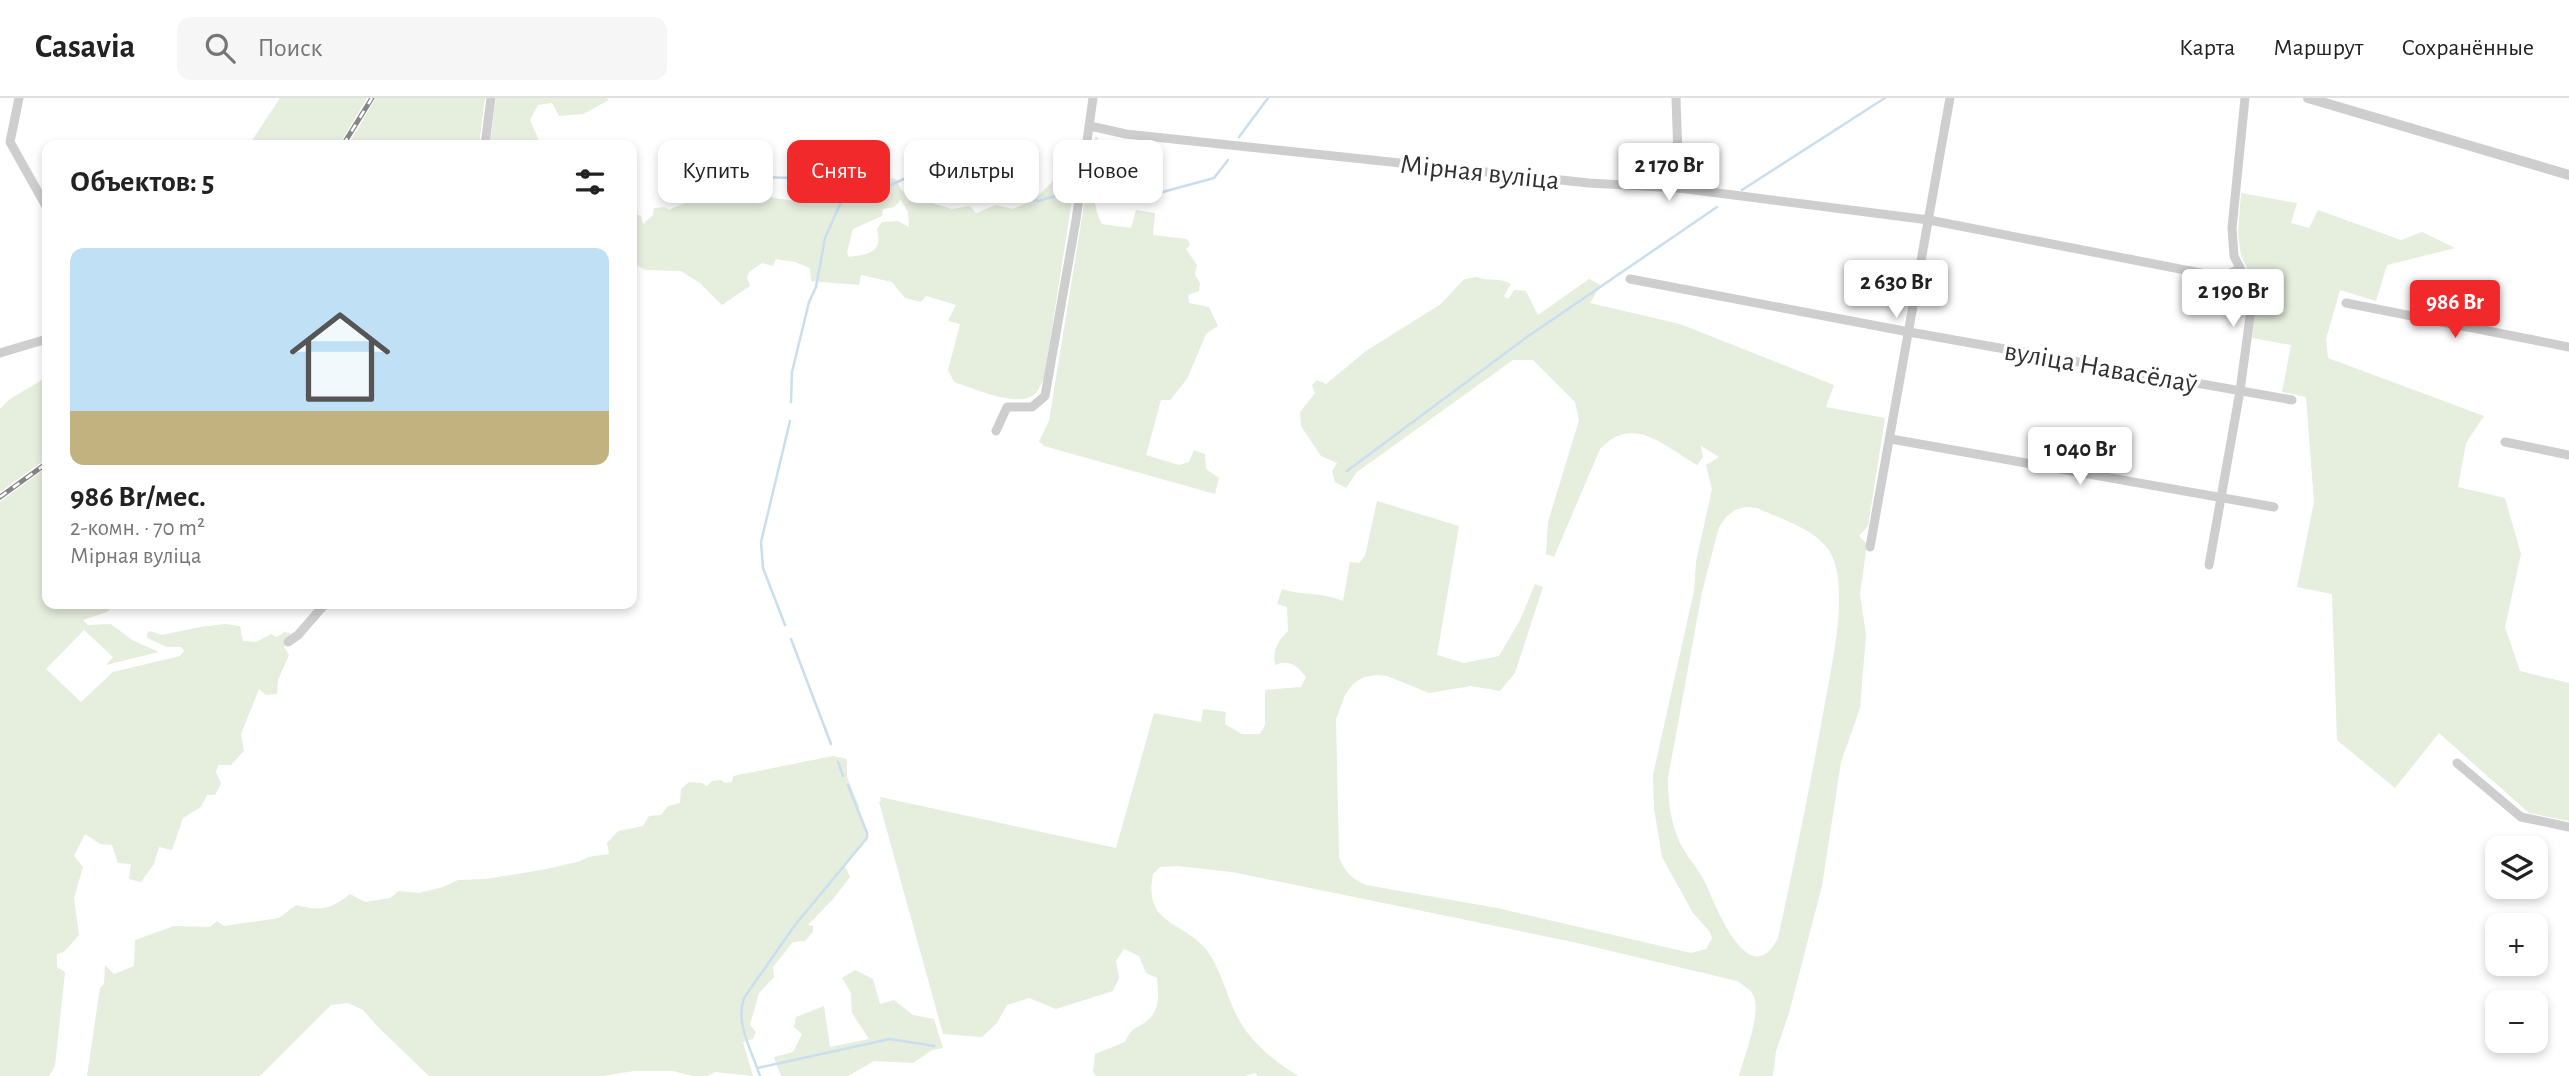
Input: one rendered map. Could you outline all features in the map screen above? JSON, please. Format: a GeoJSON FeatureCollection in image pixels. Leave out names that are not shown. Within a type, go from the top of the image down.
{"type":"FeatureCollection","features":[{"type":"Feature","properties":{"kind":"street"},"geometry":{"type":"LineString","coordinates":[[19,98],[10,142],[42,199]]}},
{"type":"Feature","properties":{"kind":"street"},"geometry":{"type":"LineString","coordinates":[[486,140],[491,98]]}},
{"type":"Feature","properties":{"kind":"street"},"geometry":{"type":"LineString","coordinates":[[996,431],[1007,407],[1032,407],[1045,396],[1093,98]]}},
{"type":"Feature","properties":{"kind":"street"},"geometry":{"type":"LineString","coordinates":[[1676,98],[1679,188]]}},
{"type":"Feature","properties":{"kind":"street"},"geometry":{"type":"LineString","coordinates":[[1870,547],[1950,98]]}},
{"type":"Feature","properties":{"kind":"street"},"geometry":{"type":"LineString","coordinates":[[2209,565],[2240,391],[2252,302],[2249,286],[2234,256],[2232,228],[2245,98]]}},
{"type":"Feature","properties":{"kind":"street"},"geometry":{"type":"LineString","coordinates":[[2308,98],[2326,100],[2569,175]]}},
{"type":"Feature","properties":{"kind":"street","name":"Мірная вуліца"},"geometry":{"type":"LineString","coordinates":[[1090,126],[1126,134],[1589,183],[1679,188],[1929,220],[2221,277],[2240,269]]}},
{"type":"Feature","properties":{"kind":"street","name":"вуліца Навасёлаў"},"geometry":{"type":"LineString","coordinates":[[1630,279],[2292,400]]}},
{"type":"Feature","properties":{"kind":"street"},"geometry":{"type":"LineString","coordinates":[[2346,303],[2569,347]]}},
{"type":"Feature","properties":{"kind":"street"},"geometry":{"type":"LineString","coordinates":[[0,353],[42,340]]}},
{"type":"Feature","properties":{"kind":"street"},"geometry":{"type":"LineString","coordinates":[[1891,439],[2274,507]]}},
{"type":"Feature","properties":{"kind":"street"},"geometry":{"type":"LineString","coordinates":[[2505,442],[2569,455]]}},
{"type":"Feature","properties":{"kind":"street"},"geometry":{"type":"LineString","coordinates":[[288,642],[298,635],[321,609]]}},
{"type":"Feature","properties":{"kind":"street"},"geometry":{"type":"LineString","coordinates":[[2456,763],[2521,817],[2569,827]]}},
{"type":"Feature","properties":{"kind":"green space"},"geometry":{"type":"Polygon","coordinates":[[[280,98],[367,98],[342,140],[252,140],[280,98]]]}},
{"type":"Feature","properties":{"kind":"green space"},"geometry":{"type":"Polygon","coordinates":[[[376,98],[485,98],[480,140],[351,140],[376,98]]]}},
{"type":"Feature","properties":{"kind":"green space"},"geometry":{"type":"Polygon","coordinates":[[[496,98],[609,100],[583,114],[559,116],[552,103],[538,105],[530,120],[539,140],[491,140],[496,98]]]}},
{"type":"Feature","properties":{"kind":"green space"},"geometry":{"type":"Polygon","coordinates":[[[890,178],[896,179],[904,191],[904,203],[932,203],[952,209],[970,206],[976,213],[996,205],[1013,209],[1026,203],[1039,203],[1039,195],[1053,181],[1053,203],[1072,203],[1044,378],[1036,393],[1029,398],[1008,399],[954,382],[948,370],[960,324],[948,321],[956,305],[926,296],[921,302],[905,298],[892,282],[861,275],[859,285],[811,281],[810,268],[776,259],[773,266],[762,263],[749,272],[747,278],[750,286],[722,305],[700,283],[681,271],[646,270],[637,266],[637,215],[641,216],[643,224],[653,215],[654,208],[664,207],[669,210],[685,203],[773,203],[773,198],[787,200],[787,203],[890,203],[890,178]],[[901,200],[894,207],[883,209],[882,216],[853,229],[847,252],[849,257],[873,251],[878,243],[877,229],[882,222],[898,221],[909,227],[908,212],[901,200]]]}},
{"type":"Feature","properties":{"kind":"green space"},"geometry":{"type":"Polygon","coordinates":[[[2241,193],[2297,203],[2291,223],[2309,228],[2318,210],[2401,240],[2422,232],[2455,248],[2387,265],[2376,301],[2340,290],[2326,339],[2328,358],[2484,416],[2466,443],[2458,487],[2505,498],[2521,554],[2505,627],[2520,671],[2569,683],[2569,821],[2529,813],[2439,733],[2395,788],[2337,740],[2332,594],[2297,587],[2314,502],[2306,397],[2282,392],[2291,345],[2252,338],[2257,295],[2253,279],[2241,256],[2238,233],[2241,193]]]}},
{"type":"Feature","properties":{"kind":"green space"},"geometry":{"type":"Polygon","coordinates":[[[1084,203],[1095,203],[1102,224],[1131,228],[1136,210],[1155,213],[1153,235],[1187,239],[1190,245],[1186,249],[1197,265],[1195,275],[1200,283],[1199,291],[1188,295],[1189,303],[1209,307],[1218,326],[1206,334],[1187,379],[1170,400],[1161,400],[1146,455],[1179,465],[1189,462],[1194,450],[1205,454],[1206,469],[1219,478],[1215,494],[1044,446],[1039,441],[1049,421],[1084,203]]]}},
{"type":"Feature","properties":{"kind":"green space"},"geometry":{"type":"Polygon","coordinates":[[[1477,277],[1507,282],[1511,284],[1504,296],[1506,298],[1509,298],[1514,290],[1526,291],[1538,315],[1589,279],[1601,285],[1590,303],[1680,324],[1834,385],[1826,407],[1885,418],[1868,526],[1859,536],[1867,544],[1860,594],[1866,635],[1860,708],[1841,762],[1822,886],[1789,1013],[1776,1051],[1773,1076],[1739,1076],[1754,1025],[1756,1005],[1751,992],[1737,981],[1573,942],[1232,872],[1178,866],[1160,867],[1153,874],[1151,890],[1159,912],[1204,947],[1215,963],[1237,1016],[1248,1034],[1272,1057],[1298,1076],[1258,1076],[1255,1073],[1245,1076],[1096,1076],[1093,1072],[1095,1054],[1125,1042],[1133,1030],[1152,1016],[1157,1006],[1157,978],[1146,973],[1139,956],[1124,949],[1116,961],[1119,978],[1113,991],[1056,1009],[1029,998],[1007,1005],[997,1023],[982,1037],[943,1034],[879,802],[880,797],[1116,848],[1154,713],[1201,722],[1203,709],[1226,712],[1225,724],[1242,734],[1260,734],[1265,725],[1265,690],[1301,687],[1306,677],[1299,669],[1289,663],[1275,665],[1277,646],[1288,631],[1287,607],[1277,604],[1282,589],[1343,601],[1350,562],[1359,563],[1365,556],[1377,501],[1459,526],[1437,655],[1464,663],[1499,656],[1520,620],[1535,584],[1543,587],[1515,673],[1500,691],[1471,686],[1429,693],[1387,676],[1375,675],[1362,678],[1353,684],[1345,695],[1336,719],[1339,857],[1346,871],[1366,885],[1497,908],[1691,953],[1706,949],[1712,938],[1710,932],[1693,913],[1662,857],[1654,808],[1653,775],[1694,591],[1696,562],[1712,489],[1706,465],[1719,457],[1701,446],[1703,457],[1697,465],[1649,437],[1624,434],[1612,439],[1600,449],[1554,557],[1546,554],[1548,522],[1579,420],[1575,402],[1533,360],[1513,360],[1357,472],[1346,488],[1335,482],[1332,471],[1337,463],[1321,456],[1301,426],[1300,412],[1315,393],[1312,385],[1317,380],[1326,384],[1366,351],[1441,304],[1464,279],[1477,277]],[[1757,508],[1735,510],[1719,527],[1702,592],[1668,778],[1671,815],[1680,842],[1702,876],[1734,940],[1745,951],[1756,956],[1767,953],[1778,938],[1831,670],[1839,612],[1838,576],[1834,561],[1822,542],[1802,528],[1757,508]]]}},
{"type":"Feature","properties":{"kind":"green space"},"geometry":{"type":"Polygon","coordinates":[[[42,380],[42,462],[0,492],[0,409],[10,399],[42,380]]]}},
{"type":"Feature","properties":{"kind":"green space"},"geometry":{"type":"Polygon","coordinates":[[[42,471],[42,609],[110,609],[83,620],[88,625],[111,624],[132,640],[159,652],[106,665],[113,657],[84,630],[46,669],[81,702],[113,672],[180,656],[184,651],[181,647],[167,647],[147,638],[150,631],[162,635],[225,624],[240,626],[243,641],[256,642],[271,634],[277,637],[284,632],[290,633],[291,636],[284,647],[289,655],[278,680],[277,694],[266,695],[259,689],[241,734],[244,751],[231,765],[218,765],[216,772],[221,784],[215,795],[207,795],[201,807],[183,818],[172,850],[159,847],[154,864],[141,882],[129,879],[131,864],[118,863],[112,845],[100,844],[85,834],[74,856],[83,867],[74,898],[79,935],[64,952],[57,954],[57,967],[65,972],[55,1066],[49,1076],[0,1076],[0,502],[42,471]]]}},
{"type":"Feature","properties":{"kind":"green space"},"geometry":{"type":"Polygon","coordinates":[[[833,756],[847,759],[847,777],[859,806],[858,812],[867,838],[845,866],[850,877],[808,925],[813,926],[813,932],[805,941],[793,942],[773,967],[774,977],[759,993],[750,1025],[756,1032],[753,1039],[743,1042],[753,1076],[715,1072],[708,1076],[693,1076],[673,1071],[634,1071],[603,1076],[429,1076],[363,1010],[348,1003],[331,1005],[260,1076],[87,1076],[105,965],[114,974],[134,966],[135,940],[174,926],[210,927],[217,921],[224,926],[279,918],[296,905],[325,908],[350,894],[365,902],[390,898],[399,891],[419,893],[458,880],[486,879],[547,869],[609,854],[607,843],[618,831],[643,826],[649,816],[661,815],[668,806],[680,803],[681,789],[689,782],[707,786],[712,781],[732,782],[733,776],[833,756]]]}},
{"type":"Feature","properties":{"kind":"green space"},"geometry":{"type":"Polygon","coordinates":[[[855,970],[873,979],[880,1004],[894,1000],[913,1015],[934,1019],[943,1048],[932,1050],[913,1063],[874,1061],[848,1076],[781,1076],[774,1057],[793,1052],[802,1034],[794,1027],[796,1017],[824,1006],[830,1047],[869,1039],[852,1013],[851,993],[842,978],[855,970]]]}},
{"type":"Feature","properties":{"kind":"waterway"},"geometry":{"type":"LineString","coordinates":[[1239,137],[1268,98]]}},
{"type":"Feature","properties":{"kind":"waterway"},"geometry":{"type":"LineString","coordinates":[[1742,190],[1885,98]]}},
{"type":"Feature","properties":{"kind":"waterway"},"geometry":{"type":"LineString","coordinates":[[1163,192],[1214,178],[1228,160]]}},
{"type":"Feature","properties":{"kind":"waterway"},"geometry":{"type":"LineString","coordinates":[[773,178],[851,179],[891,185],[908,177],[928,178],[942,167],[997,193],[1039,201],[1053,197]]}},
{"type":"Feature","properties":{"kind":"waterway"},"geometry":{"type":"LineString","coordinates":[[791,402],[792,372],[809,302],[816,287],[825,238],[841,203]]}},
{"type":"Feature","properties":{"kind":"waterway"},"geometry":{"type":"LineString","coordinates":[[1347,471],[1527,337],[1717,207]]}},
{"type":"Feature","properties":{"kind":"waterway"},"geometry":{"type":"LineString","coordinates":[[785,625],[763,568],[761,542],[790,421]]}},
{"type":"Feature","properties":{"kind":"waterway"},"geometry":{"type":"LineString","coordinates":[[791,639],[831,744]]}},
{"type":"Feature","properties":{"kind":"waterway"},"geometry":{"type":"LineString","coordinates":[[838,762],[843,776]]}},
{"type":"Feature","properties":{"kind":"waterway"},"geometry":{"type":"LineString","coordinates":[[760,1076],[743,1028],[744,998],[795,925],[867,838],[848,785]]}},
{"type":"Feature","properties":{"kind":"waterway"},"geometry":{"type":"LineString","coordinates":[[757,1068],[890,1039],[934,1046]]}},
{"type":"Feature","properties":{"kind":"railway"},"geometry":{"type":"LineString","coordinates":[[346,140],[372,98]]}},
{"type":"Feature","properties":{"kind":"railway"},"geometry":{"type":"LineString","coordinates":[[0,497],[42,467]]}}]}
